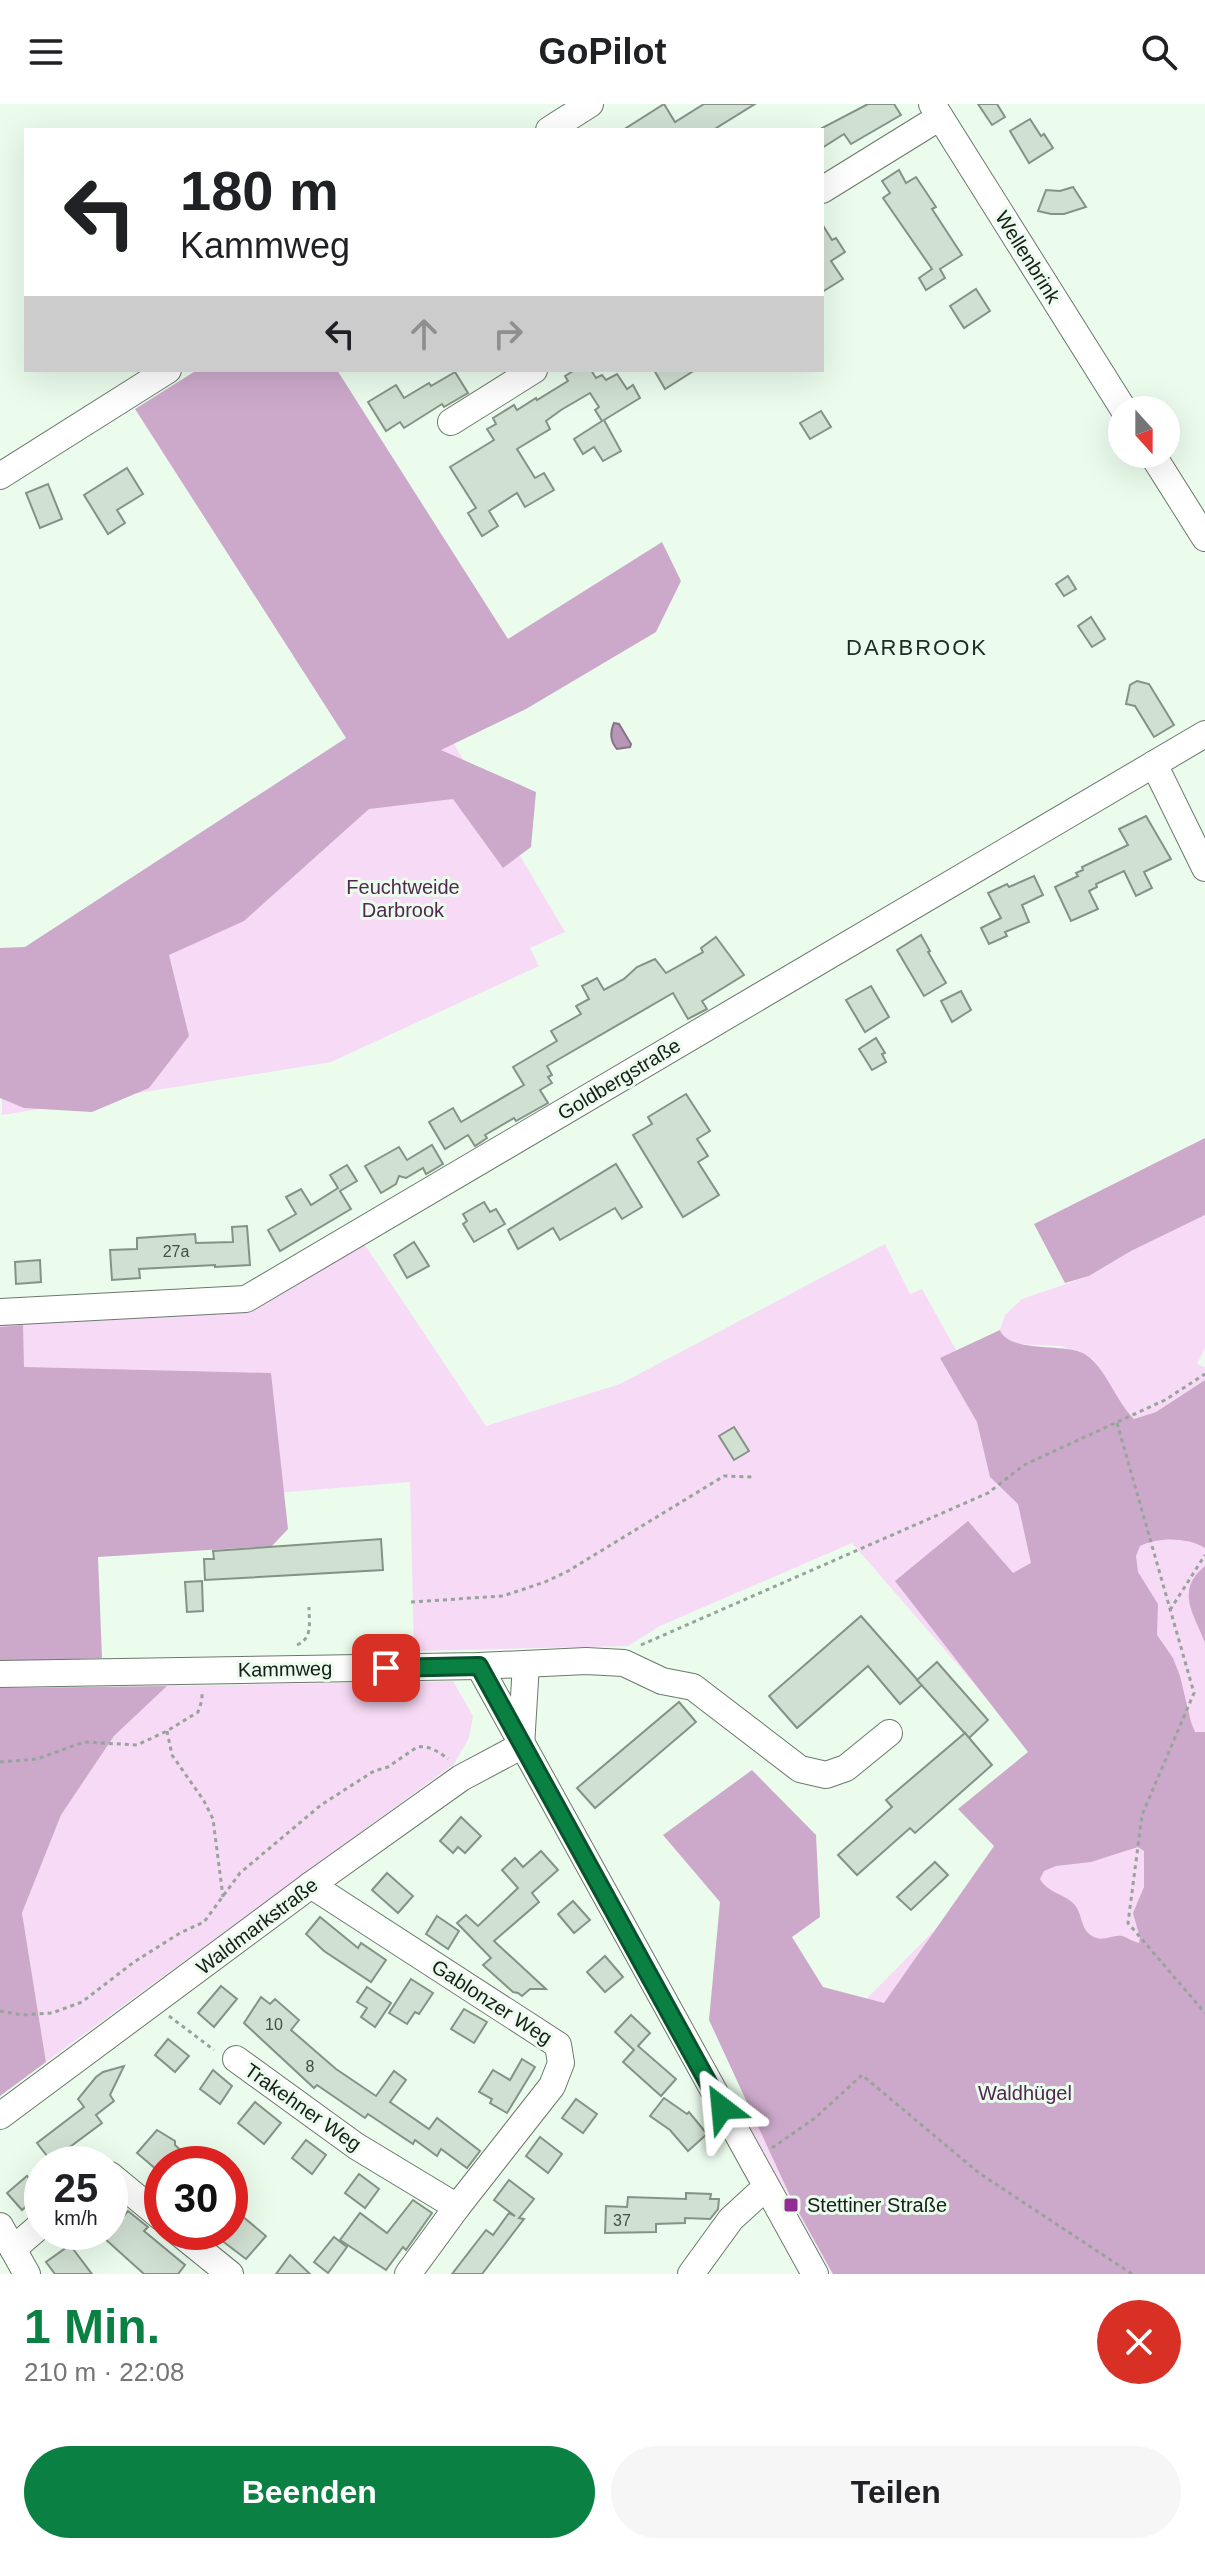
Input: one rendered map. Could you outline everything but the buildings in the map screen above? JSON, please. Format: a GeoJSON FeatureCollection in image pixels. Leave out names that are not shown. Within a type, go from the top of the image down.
{"type":"FeatureCollection","features":[{"type":"Feature","properties":{"kind":"street"},"geometry":{"type":"LineString","coordinates":[[552,128],[590,104]]}},
{"type":"Feature","properties":{"kind":"street"},"geometry":{"type":"LineString","coordinates":[[824,189],[936,110]]}},
{"type":"Feature","properties":{"kind":"street","name":"Wellenbrink"},"geometry":{"type":"LineString","coordinates":[[936,110],[1115,396]]}},
{"type":"Feature","properties":{"kind":"street"},"geometry":{"type":"LineString","coordinates":[[0,476],[165,372]]}},
{"type":"Feature","properties":{"kind":"street"},"geometry":{"type":"LineString","coordinates":[[451,422],[531,372]]}},
{"type":"Feature","properties":{"kind":"street"},"geometry":{"type":"LineString","coordinates":[[1161,468],[1205,538]]}},
{"type":"Feature","properties":{"kind":"street","name":"Goldbergstraße"},"geometry":{"type":"LineString","coordinates":[[0,1312],[246,1299],[1205,734]]}},
{"type":"Feature","properties":{"kind":"street"},"geometry":{"type":"LineString","coordinates":[[1154,764],[1204,864]]}},
{"type":"Feature","properties":{"kind":"street","name":"Kammweg"},"geometry":{"type":"LineString","coordinates":[[0,1674],[624,1663],[662,1681],[693,1687],[800,1769],[826,1775],[846,1768],[889,1733]]}},
{"type":"Feature","properties":{"kind":"street"},"geometry":{"type":"LineString","coordinates":[[521,1746],[526,1664]]}},
{"type":"Feature","properties":{"kind":"street"},"geometry":{"type":"LineString","coordinates":[[479,1666],[815,2274]]}},
{"type":"Feature","properties":{"kind":"street","name":"Waldmarkstraße"},"geometry":{"type":"LineString","coordinates":[[0,2116],[311,1885],[468,1774],[521,1746]]}},
{"type":"Feature","properties":{"kind":"street","name":"Gablonzer Weg"},"geometry":{"type":"LineString","coordinates":[[311,1885],[558,2045],[561,2063],[552,2086],[408,2274]]}},
{"type":"Feature","properties":{"kind":"street","name":"Trakehner Weg"},"geometry":{"type":"LineString","coordinates":[[236,2059],[356,2146],[457,2207]]}},
{"type":"Feature","properties":{"kind":"street"},"geometry":{"type":"LineString","coordinates":[[691,2274],[731,2219],[766,2187]]}},
{"type":"Feature","properties":{"kind":"street"},"geometry":{"type":"LineString","coordinates":[[128,2190],[144,2203]]}},
{"type":"Feature","properties":{"kind":"street"},"geometry":{"type":"LineString","coordinates":[[0,2226],[27,2274]]}},
{"type":"Feature","properties":{"kind":"street"},"geometry":{"type":"LineString","coordinates":[[13,2249],[24,2240]]}},
{"type":"Feature","properties":{"kind":"street"},"geometry":{"type":"LineString","coordinates":[[200,2250],[230,2274]]}},
{"type":"Feature","properties":{"kind":"path"},"geometry":{"type":"LineString","coordinates":[[624,1663],[644,1642],[988,1493],[1024,1465],[1165,1400],[1205,1374]]}},
{"type":"Feature","properties":{"kind":"path"},"geometry":{"type":"LineString","coordinates":[[1116,1422],[1194,1693],[1142,1815],[1128,1923],[1205,2013]]}},
{"type":"Feature","properties":{"kind":"path"},"geometry":{"type":"LineString","coordinates":[[411,1602],[479,1599],[524,1590],[568,1571],[724,1476],[752,1477]]}},
{"type":"Feature","properties":{"kind":"path"},"geometry":{"type":"LineString","coordinates":[[1170,1610],[1205,1555]]}},
{"type":"Feature","properties":{"kind":"path"},"geometry":{"type":"LineString","coordinates":[[295,1653],[295,1647],[309,1635],[309,1607]]}},
{"type":"Feature","properties":{"kind":"path"},"geometry":{"type":"LineString","coordinates":[[0,1762],[37,1759],[84,1742],[137,1745],[198,1712],[202,1700],[199,1671]]}},
{"type":"Feature","properties":{"kind":"path"},"geometry":{"type":"LineString","coordinates":[[167,1731],[172,1755],[213,1819],[223,1898]]}},
{"type":"Feature","properties":{"kind":"path"},"geometry":{"type":"LineString","coordinates":[[0,2011],[22,2015],[52,2013],[82,2002],[134,1962],[204,1922],[240,1873],[321,1805],[417,1747],[437,1751],[468,1774]]}},
{"type":"Feature","properties":{"kind":"path","name":"Trakehner Weg"},"geometry":{"type":"LineString","coordinates":[[152,2004],[212,2049],[236,2059]]}},
{"type":"Feature","properties":{"kind":"path"},"geometry":{"type":"LineString","coordinates":[[752,2161],[815,2118],[862,2075],[979,2173],[1132,2274]]}},
{"type":"Feature","properties":{"kind":"green space"},"geometry":{"type":"Polygon","coordinates":[[[194,372],[338,372],[508,639],[662,542],[681,581],[656,632],[526,709],[441,750],[536,792],[531,847],[503,868],[453,799],[369,809],[244,921],[169,955],[189,1036],[149,1088],[92,1112],[24,1108],[0,1098],[0,948],[25,947],[346,738],[135,409],[194,372]]]}},
{"type":"Feature","properties":{"kind":"green space","name":"Feuchtweide Darbrook"},"geometry":{"type":"Polygon","coordinates":[[[447,732],[565,932],[530,948],[539,966],[331,1062],[2,1115],[1,1018],[158,906],[447,732]]]}},
{"type":"Feature","properties":{"kind":"green space"},"geometry":{"type":"Polygon","coordinates":[[[1205,1138],[1205,1215],[1131,1251],[1089,1276],[1065,1283],[1034,1224],[1205,1138]]]}},
{"type":"Feature","properties":{"kind":"green space"},"geometry":{"type":"Polygon","coordinates":[[[1205,1215],[1205,1348],[1197,1364],[1205,1367],[1205,1380],[1156,1412],[1134,1419],[1122,1407],[1093,1359],[1061,1346],[1015,1344],[1001,1335],[1005,1315],[1022,1299],[1089,1276],[1131,1251],[1205,1215]]]}},
{"type":"Feature","properties":{"kind":"green space","name":"Waldhügel"},"geometry":{"type":"Polygon","coordinates":[[[363,1242],[486,1426],[620,1384],[885,1244],[910,1294],[922,1289],[1032,1486],[1205,1401],[1205,2274],[832,2274],[746,2120],[1070,1794],[852,1543],[660,1626],[628,1646],[414,1651],[410,1482],[275,1493],[80,1522],[0,1657],[0,1324],[253,1311],[363,1242]]]}},
{"type":"Feature","properties":{"kind":"green space"},"geometry":{"type":"Polygon","coordinates":[[[23,1325],[24,1367],[271,1373],[288,1529],[272,1546],[98,1557],[102,1658],[0,1662],[0,1327],[23,1325]]]}},
{"type":"Feature","properties":{"kind":"green space"},"geometry":{"type":"Polygon","coordinates":[[[1000,1330],[1005,1337],[1023,1345],[1080,1352],[1095,1363],[1134,1419],[1156,1412],[1205,1380],[1205,1548],[1181,1540],[1164,1540],[1140,1546],[1136,1556],[1138,1572],[1158,1604],[1157,1635],[1173,1658],[1191,1722],[1195,1732],[1205,1732],[1205,2274],[833,2274],[792,2200],[709,2020],[720,1902],[663,1835],[752,1770],[816,1835],[820,1917],[792,1937],[823,1987],[884,2003],[994,1846],[958,1809],[1028,1752],[895,1581],[968,1521],[1013,1573],[1031,1563],[1018,1504],[990,1477],[977,1422],[940,1358],[1000,1330]],[[1138,1847],[1091,1862],[1056,1866],[1044,1871],[1040,1879],[1074,1904],[1085,1929],[1092,1936],[1100,1939],[1122,1936],[1139,1943],[1133,1913],[1144,1887],[1144,1851],[1138,1847]]]}},
{"type":"Feature","properties":{"kind":"green space"},"geometry":{"type":"Polygon","coordinates":[[[1205,1566],[1205,1643],[1192,1613],[1189,1594],[1196,1575],[1205,1566]]]}},
{"type":"Feature","properties":{"kind":"green space"},"geometry":{"type":"Polygon","coordinates":[[[453,1681],[473,1716],[469,1738],[454,1764],[46,2062],[22,1913],[61,1815],[114,1736],[167,1686],[453,1681]]]}},
{"type":"Feature","properties":{"kind":"green space"},"geometry":{"type":"Polygon","coordinates":[[[167,1686],[114,1736],[61,1815],[22,1913],[46,2062],[0,2096],[0,1688],[167,1686]]]}},
{"type":"Feature","properties":{"kind":"shaded area"},"geometry":{"type":"Polygon","coordinates":[[[614,723],[619,724],[630,747],[617,749],[615,746],[611,736],[614,723]]]}},
{"type":"Feature","properties":{"kind":"place","name":"Stettiner Straße"},"geometry":{"type":"Point","coordinates":[791,2205]}},
{"type":"Feature","properties":{"kind":"district","name":"DARBROOK"},"geometry":{"type":"Point","coordinates":[917,647]}},
{"type":"Feature","properties":{"kind":"route"},"geometry":{"type":"LineString","coordinates":[[386,1668],[479,1666],[722,2108]]}}]}
